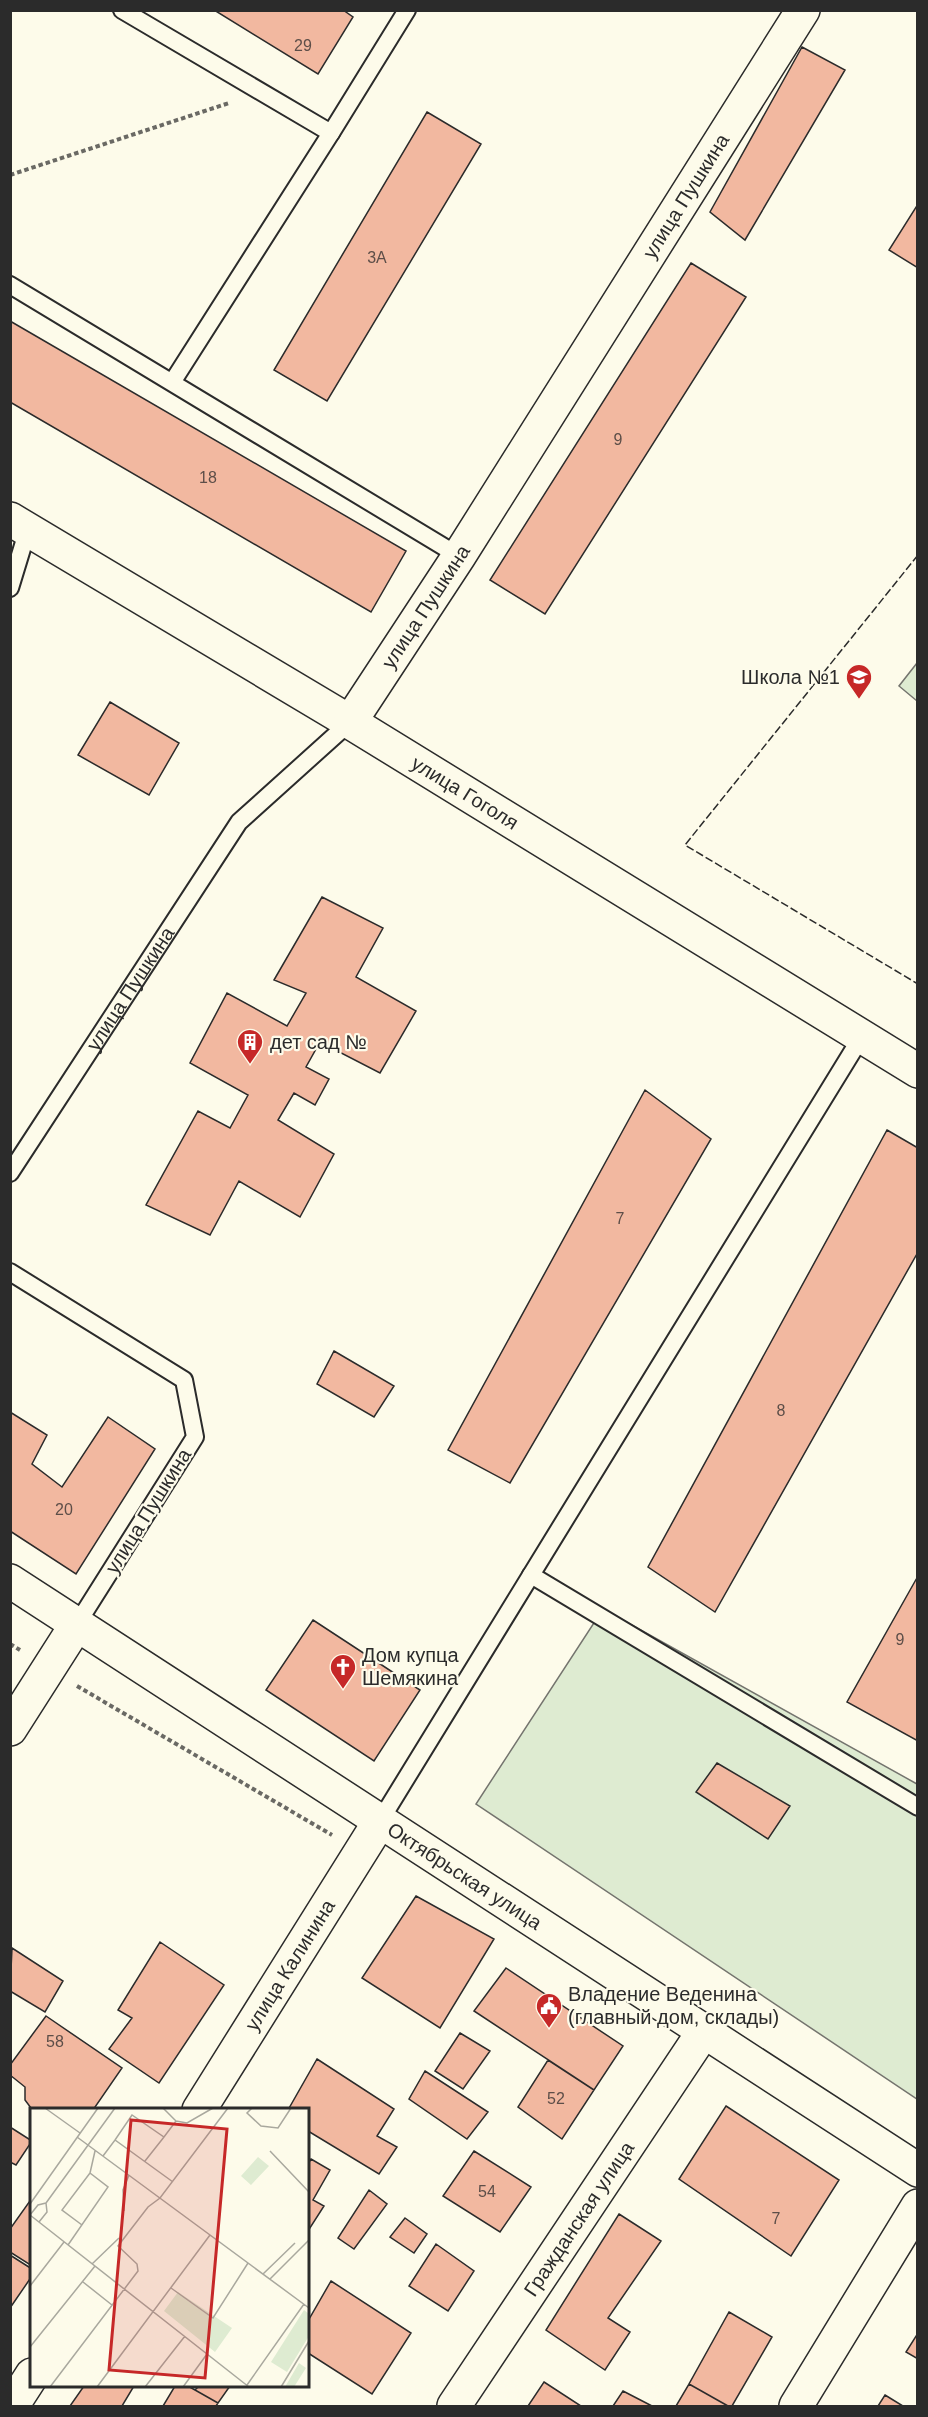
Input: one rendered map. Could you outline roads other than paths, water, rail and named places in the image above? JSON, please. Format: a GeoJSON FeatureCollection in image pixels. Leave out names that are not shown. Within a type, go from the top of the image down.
{"type":"FeatureCollection","features":[{"type":"Feature","properties":{"kind":"street","name":"улица Пушкина"},"geometry":{"type":"LineString","coordinates":[[350,722],[459,556],[803,10]]}},
{"type":"Feature","properties":{"kind":"street","name":"улица Гоголя"},"geometry":{"type":"LineString","coordinates":[[19,524],[350,722],[918,1071]]}},
{"type":"Feature","properties":{"kind":"street","name":"Октябрьская улица"},"geometry":{"type":"LineString","coordinates":[[10,1581],[918,2170]]}},
{"type":"Feature","properties":{"kind":"street"},"geometry":{"type":"LineString","coordinates":[[10,1729],[77,1624]]}},
{"type":"Feature","properties":{"kind":"street","name":"улица Калинина"},"geometry":{"type":"LineString","coordinates":[[200,2108],[380,1821]]}},
{"type":"Feature","properties":{"kind":"street","name":"Гражданская улица"},"geometry":{"type":"LineString","coordinates":[[454,2406],[704,2031]]}},
{"type":"Feature","properties":{"kind":"street"},"geometry":{"type":"LineString","coordinates":[[796,2406],[918,2206]]}},
{"type":"Feature","properties":{"kind":"street"},"geometry":{"type":"LineString","coordinates":[[12,2406],[30,2378]]}},
{"type":"Feature","properties":{"kind":"lane"},"geometry":{"type":"LineString","coordinates":[[122,10],[331,133]]}},
{"type":"Feature","properties":{"kind":"lane"},"geometry":{"type":"LineString","coordinates":[[173,381],[407,10]]}},
{"type":"Feature","properties":{"kind":"lane"},"geometry":{"type":"LineString","coordinates":[[10,285],[173,381],[459,556]]}},
{"type":"Feature","properties":{"kind":"lane"},"geometry":{"type":"LineString","coordinates":[[10,588],[19,524]]}},
{"type":"Feature","properties":{"kind":"lane","name":"улица Пушкина"},"geometry":{"type":"LineString","coordinates":[[10,1173],[239,822],[350,722]]}},
{"type":"Feature","properties":{"kind":"lane"},"geometry":{"type":"LineString","coordinates":[[380,1821],[862,1036]]}},
{"type":"Feature","properties":{"kind":"lane","name":"улица Пушкина"},"geometry":{"type":"LineString","coordinates":[[10,1272],[184,1380],[195,1437],[77,1624]]}},
{"type":"Feature","properties":{"kind":"lane"},"geometry":{"type":"LineString","coordinates":[[531,1575],[918,1807]]}},
{"type":"Feature","properties":{"kind":"place","name":"Школа №1"},"geometry":{"type":"Point","coordinates":[859,700]}},
{"type":"Feature","properties":{"kind":"place","name":"дет сад №"},"geometry":{"type":"Point","coordinates":[250,1065]}},
{"type":"Feature","properties":{"kind":"place","name":"Дом купца Шемякина"},"geometry":{"type":"Point","coordinates":[343,1690]}},
{"type":"Feature","properties":{"kind":"place","name":"Владение Веденина (главный дом, склады)"},"geometry":{"type":"Point","coordinates":[549,2029]}}]}
